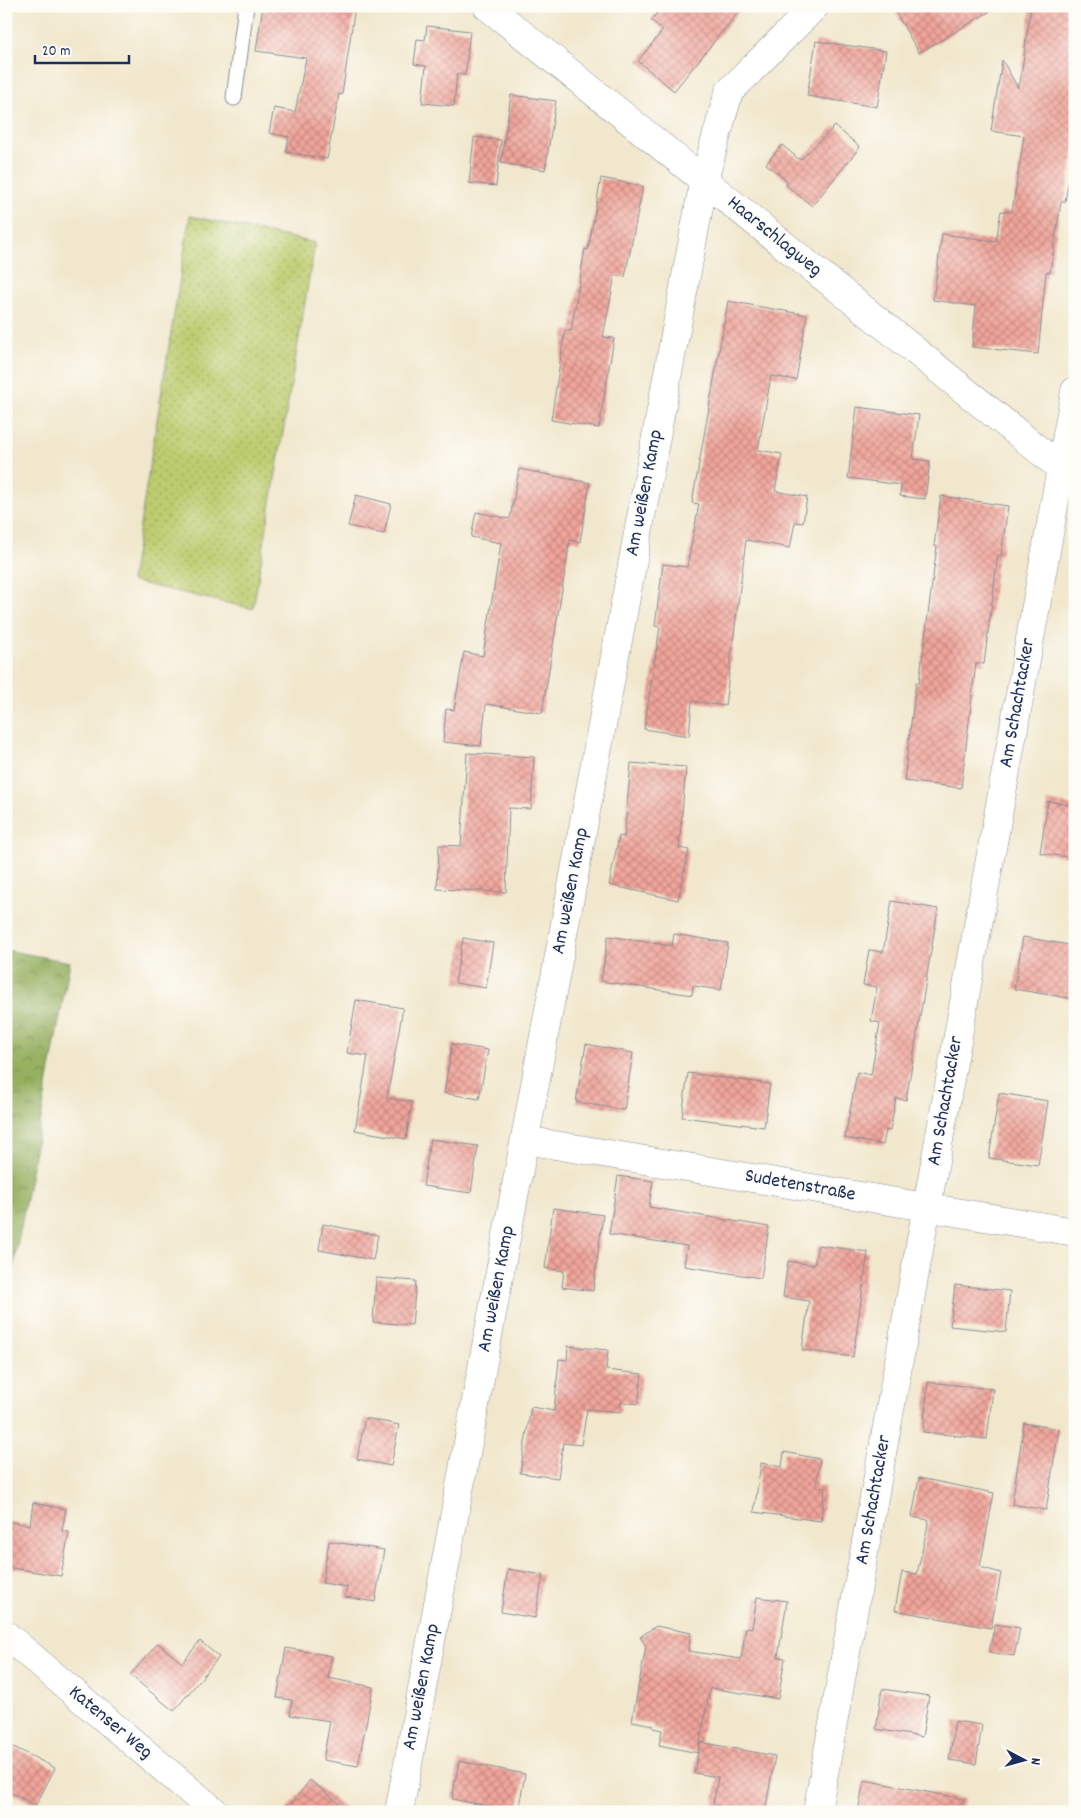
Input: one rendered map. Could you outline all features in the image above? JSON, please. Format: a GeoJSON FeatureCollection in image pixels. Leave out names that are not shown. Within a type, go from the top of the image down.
{"type":"FeatureCollection","features":[{"type":"Feature","properties":{"kind":"street","name":"Haarschlagweg"},"geometry":{"type":"LineString","coordinates":[[487,6],[1061,468]]}},
{"type":"Feature","properties":{"kind":"street","name":"Am weißen Kamp"},"geometry":{"type":"LineString","coordinates":[[399,1812],[704,180],[728,92],[815,6]]}},
{"type":"Feature","properties":{"kind":"street","name":"Am Schachtacker"},"geometry":{"type":"LineString","coordinates":[[817,1812],[1075,391]]}},
{"type":"Feature","properties":{"kind":"street","name":"Sudetenstraße"},"geometry":{"type":"LineString","coordinates":[[525,1140],[1075,1232]]}},
{"type":"Feature","properties":{"kind":"street","name":"Katenser Weg"},"geometry":{"type":"LineString","coordinates":[[6,1635],[215,1812]]}},
{"type":"Feature","properties":{"kind":"lane"},"geometry":{"type":"LineString","coordinates":[[234,98],[246,6]]}},
{"type":"Feature","properties":{"kind":"green space"},"geometry":{"type":"Polygon","coordinates":[[[190,216],[315,243],[253,609],[131,581],[190,216]]]}},
{"type":"Feature","properties":{"kind":"green space"},"geometry":{"type":"Polygon","coordinates":[[[6,950],[70,962],[6,1307],[6,950]]]}},
{"type":"Feature","properties":{"kind":"building"},"geometry":{"type":"Polygon","coordinates":[[[263,6],[355,6],[342,95],[339,94],[327,159],[286,152],[289,137],[269,133],[274,108],[295,112],[306,58],[256,51],[263,6]]]}},
{"type":"Feature","properties":{"kind":"building"},"geometry":{"type":"Polygon","coordinates":[[[663,6],[743,6],[674,91],[638,61],[663,30],[651,20],[663,6]]]}},
{"type":"Feature","properties":{"kind":"building"},"geometry":{"type":"Polygon","coordinates":[[[892,6],[999,6],[919,53],[892,6]]]}},
{"type":"Feature","properties":{"kind":"building"},"geometry":{"type":"Polygon","coordinates":[[[1031,6],[1075,6],[1075,144],[1065,202],[1061,202],[1050,272],[1046,272],[1038,354],[972,347],[976,306],[933,300],[942,234],[996,241],[1001,211],[1012,212],[1024,136],[991,131],[1002,60],[1018,88],[1018,83],[1020,83],[1031,6]]]}},
{"type":"Feature","properties":{"kind":"building"},"geometry":{"type":"Polygon","coordinates":[[[427,26],[470,31],[465,75],[457,74],[454,106],[422,103],[426,66],[414,64],[417,39],[425,40],[427,26]]]}},
{"type":"Feature","properties":{"kind":"building"},"geometry":{"type":"Polygon","coordinates":[[[816,41],[886,51],[877,107],[807,96],[816,41]]]}},
{"type":"Feature","properties":{"kind":"building"},"geometry":{"type":"Polygon","coordinates":[[[511,95],[556,101],[545,170],[501,163],[511,95]]]}},
{"type":"Feature","properties":{"kind":"building"},"geometry":{"type":"Polygon","coordinates":[[[835,126],[860,147],[812,206],[786,185],[788,182],[766,164],[782,145],[800,160],[835,126]]]}},
{"type":"Feature","properties":{"kind":"building"},"geometry":{"type":"Polygon","coordinates":[[[474,137],[501,140],[496,186],[469,183],[474,137]]]}},
{"type":"Feature","properties":{"kind":"building"},"geometry":{"type":"Polygon","coordinates":[[[601,178],[643,186],[625,277],[615,275],[603,337],[614,338],[599,428],[551,420],[565,330],[571,331],[585,249],[588,250],[601,178]]]}},
{"type":"Feature","properties":{"kind":"building"},"geometry":{"type":"Polygon","coordinates":[[[728,301],[807,315],[796,380],[771,376],[758,450],[782,454],[775,491],[807,497],[803,523],[795,522],[790,548],[746,540],[725,706],[692,701],[689,736],[644,729],[660,627],[655,626],[663,564],[687,567],[699,504],[692,503],[728,301]]]}},
{"type":"Feature","properties":{"kind":"building"},"geometry":{"type":"Polygon","coordinates":[[[857,407],[919,415],[913,459],[930,461],[925,499],[900,496],[901,485],[848,478],[857,407]]]}},
{"type":"Feature","properties":{"kind":"building"},"geometry":{"type":"Polygon","coordinates":[[[519,469],[590,483],[580,542],[570,540],[542,713],[486,704],[481,746],[443,742],[446,709],[454,710],[464,652],[483,656],[501,543],[471,537],[476,512],[510,519],[519,469]]]}},
{"type":"Feature","properties":{"kind":"building"},"geometry":{"type":"Polygon","coordinates":[[[356,495],[391,504],[384,534],[348,526],[356,495]]]}},
{"type":"Feature","properties":{"kind":"building"},"geometry":{"type":"Polygon","coordinates":[[[941,496],[1008,506],[1001,556],[998,555],[984,664],[976,663],[961,788],[904,781],[916,682],[919,683],[937,546],[934,546],[941,496]]]}},
{"type":"Feature","properties":{"kind":"building"},"geometry":{"type":"Polygon","coordinates":[[[467,753],[534,757],[531,809],[509,808],[506,892],[437,889],[439,845],[461,846],[467,753]]]}},
{"type":"Feature","properties":{"kind":"building"},"geometry":{"type":"Polygon","coordinates":[[[631,763],[686,767],[679,848],[689,850],[678,900],[609,885],[619,836],[624,837],[631,763]]]}},
{"type":"Feature","properties":{"kind":"building"},"geometry":{"type":"Polygon","coordinates":[[[1048,801],[1075,806],[1075,858],[1040,853],[1048,801]]]}},
{"type":"Feature","properties":{"kind":"building"},"geometry":{"type":"Polygon","coordinates":[[[892,901],[938,909],[906,1100],[896,1098],[890,1131],[886,1130],[883,1145],[845,1138],[857,1072],[871,1075],[880,1023],[871,1021],[877,987],[863,985],[869,950],[883,952],[892,901]]]}},
{"type":"Feature","properties":{"kind":"building"},"geometry":{"type":"Polygon","coordinates":[[[674,934],[728,943],[721,990],[693,986],[692,995],[601,981],[608,936],[672,946],[674,934]]]}},
{"type":"Feature","properties":{"kind":"building"},"geometry":{"type":"Polygon","coordinates":[[[1023,937],[1075,946],[1075,999],[1014,989],[1023,937]]]}},
{"type":"Feature","properties":{"kind":"building"},"geometry":{"type":"Polygon","coordinates":[[[463,938],[493,943],[486,988],[455,983],[463,938]]]}},
{"type":"Feature","properties":{"kind":"building"},"geometry":{"type":"Polygon","coordinates":[[[356,1000],[403,1008],[387,1098],[412,1102],[406,1139],[355,1130],[368,1056],[347,1053],[356,1000]]]}},
{"type":"Feature","properties":{"kind":"building"},"geometry":{"type":"Polygon","coordinates":[[[452,1044],[488,1050],[479,1099],[444,1093],[452,1044]]]}},
{"type":"Feature","properties":{"kind":"building"},"geometry":{"type":"Polygon","coordinates":[[[586,1044],[633,1053],[624,1110],[576,1102],[586,1044]]]}},
{"type":"Feature","properties":{"kind":"building"},"geometry":{"type":"Polygon","coordinates":[[[688,1073],[770,1084],[764,1127],[682,1117],[688,1073]]]}},
{"type":"Feature","properties":{"kind":"building"},"geometry":{"type":"Polygon","coordinates":[[[999,1093],[1048,1101],[1038,1165],[989,1158],[999,1093]]]}},
{"type":"Feature","properties":{"kind":"building"},"geometry":{"type":"Polygon","coordinates":[[[430,1139],[478,1146],[471,1193],[423,1186],[430,1139]]]}},
{"type":"Feature","properties":{"kind":"building"},"geometry":{"type":"Polygon","coordinates":[[[618,1176],[653,1181],[649,1207],[769,1227],[761,1278],[684,1266],[687,1246],[609,1234],[618,1176]]]}},
{"type":"Feature","properties":{"kind":"building"},"geometry":{"type":"Polygon","coordinates":[[[553,1208],[603,1215],[593,1291],[562,1287],[564,1271],[545,1268],[553,1208]]]}},
{"type":"Feature","properties":{"kind":"building"},"geometry":{"type":"Polygon","coordinates":[[[323,1224],[378,1235],[373,1260],[319,1250],[323,1224]]]}},
{"type":"Feature","properties":{"kind":"building"},"geometry":{"type":"Polygon","coordinates":[[[818,1245],[868,1252],[853,1357],[802,1350],[809,1301],[783,1297],[788,1261],[814,1265],[818,1245]]]}},
{"type":"Feature","properties":{"kind":"building"},"geometry":{"type":"Polygon","coordinates":[[[376,1278],[416,1281],[412,1325],[373,1322],[376,1278]]]}},
{"type":"Feature","properties":{"kind":"building"},"geometry":{"type":"Polygon","coordinates":[[[955,1285],[1010,1291],[1006,1332],[950,1326],[955,1285]]]}},
{"type":"Feature","properties":{"kind":"building"},"geometry":{"type":"Polygon","coordinates":[[[568,1346],[608,1350],[606,1370],[642,1374],[638,1404],[621,1402],[620,1412],[587,1409],[581,1445],[563,1443],[558,1478],[520,1473],[531,1407],[554,1411],[559,1359],[567,1360],[568,1346]]]}},
{"type":"Feature","properties":{"kind":"building"},"geometry":{"type":"Polygon","coordinates":[[[928,1382],[993,1389],[987,1439],[923,1432],[928,1382]]]}},
{"type":"Feature","properties":{"kind":"building"},"geometry":{"type":"Polygon","coordinates":[[[365,1418],[399,1425],[391,1466],[357,1459],[365,1418]]]}},
{"type":"Feature","properties":{"kind":"building"},"geometry":{"type":"Polygon","coordinates":[[[1024,1423],[1059,1429],[1046,1510],[1012,1504],[1024,1423]]]}},
{"type":"Feature","properties":{"kind":"building"},"geometry":{"type":"Polygon","coordinates":[[[784,1452],[820,1459],[816,1486],[825,1487],[821,1521],[754,1512],[761,1463],[782,1467],[784,1452]]]}},
{"type":"Feature","properties":{"kind":"building"},"geometry":{"type":"Polygon","coordinates":[[[919,1478],[994,1493],[980,1567],[1001,1573],[991,1628],[895,1610],[902,1572],[917,1574],[929,1520],[912,1517],[919,1478]]]}},
{"type":"Feature","properties":{"kind":"building"},"geometry":{"type":"Polygon","coordinates":[[[33,1503],[66,1509],[62,1531],[69,1532],[61,1576],[6,1567],[6,1521],[30,1525],[33,1503]]]}},
{"type":"Feature","properties":{"kind":"building"},"geometry":{"type":"Polygon","coordinates":[[[329,1541],[384,1550],[375,1602],[345,1597],[347,1587],[322,1583],[329,1541]]]}},
{"type":"Feature","properties":{"kind":"building"},"geometry":{"type":"Polygon","coordinates":[[[508,1569],[543,1575],[535,1618],[501,1612],[508,1569]]]}},
{"type":"Feature","properties":{"kind":"building"},"geometry":{"type":"Polygon","coordinates":[[[757,1597],[787,1601],[778,1657],[785,1658],[778,1699],[710,1688],[698,1753],[659,1745],[662,1730],[653,1728],[653,1725],[632,1721],[646,1646],[640,1637],[656,1626],[691,1633],[688,1651],[741,1659],[746,1627],[752,1628],[757,1597]]]}},
{"type":"Feature","properties":{"kind":"building"},"geometry":{"type":"Polygon","coordinates":[[[995,1624],[1020,1628],[1014,1656],[989,1652],[995,1624]]]}},
{"type":"Feature","properties":{"kind":"building"},"geometry":{"type":"Polygon","coordinates":[[[200,1641],[219,1657],[174,1711],[130,1675],[158,1643],[182,1663],[200,1641]]]}},
{"type":"Feature","properties":{"kind":"building"},"geometry":{"type":"Polygon","coordinates":[[[286,1648],[332,1656],[328,1678],[373,1687],[358,1766],[323,1760],[330,1721],[290,1715],[292,1700],[277,1698],[286,1648]]]}},
{"type":"Feature","properties":{"kind":"building"},"geometry":{"type":"Polygon","coordinates":[[[882,1689],[929,1696],[922,1737],[876,1729],[882,1689]]]}},
{"type":"Feature","properties":{"kind":"building"},"geometry":{"type":"Polygon","coordinates":[[[955,1721],[982,1725],[976,1764],[949,1760],[955,1721]]]}},
{"type":"Feature","properties":{"kind":"building"},"geometry":{"type":"Polygon","coordinates":[[[700,1742],[775,1756],[765,1812],[750,1812],[713,1805],[718,1777],[694,1773],[700,1742]]]}},
{"type":"Feature","properties":{"kind":"building"},"geometry":{"type":"Polygon","coordinates":[[[6,1743],[55,1768],[36,1805],[6,1790],[6,1743]]]}},
{"type":"Feature","properties":{"kind":"building"},"geometry":{"type":"Polygon","coordinates":[[[459,1761],[525,1774],[518,1812],[452,1799],[459,1761]]]}},
{"type":"Feature","properties":{"kind":"building"},"geometry":{"type":"Polygon","coordinates":[[[310,1780],[350,1812],[285,1812],[310,1780]]]}},
{"type":"Feature","properties":{"kind":"building"},"geometry":{"type":"Polygon","coordinates":[[[864,1780],[964,1799],[962,1812],[858,1812],[864,1780]]]}}]}
